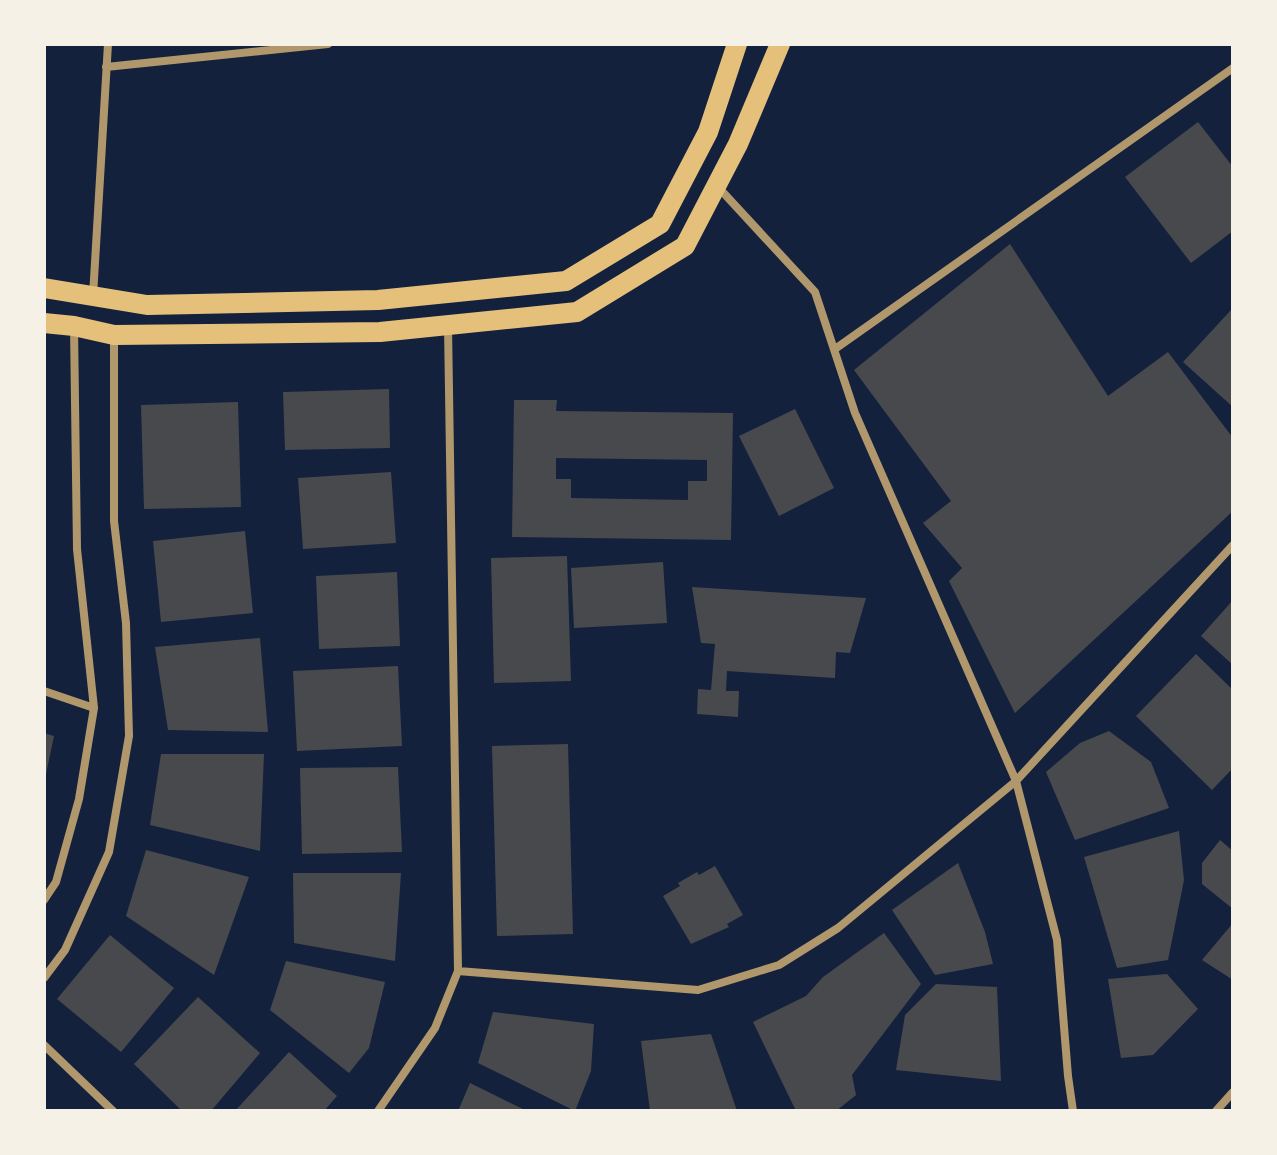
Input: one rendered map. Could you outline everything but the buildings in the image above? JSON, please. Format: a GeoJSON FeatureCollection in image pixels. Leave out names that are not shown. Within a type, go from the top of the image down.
{"type":"FeatureCollection","features":[{"type":"Feature","properties":{"kind":"main road"},"geometry":{"type":"LineString","coordinates":[[44,288],[147,305],[378,300],[566,281],[660,224],[708,132],[737,44]]}},
{"type":"Feature","properties":{"kind":"main road"},"geometry":{"type":"LineString","coordinates":[[44,323],[114,335],[380,332],[577,312],[685,246],[738,144],[780,44]]}},
{"type":"Feature","properties":{"kind":"main road"},"geometry":{"type":"LineString","coordinates":[[74,326],[93,296]]}},
{"type":"Feature","properties":{"kind":"main road"},"geometry":{"type":"LineString","coordinates":[[93,296],[114,335]]}},
{"type":"Feature","properties":{"kind":"street"},"geometry":{"type":"LineString","coordinates":[[93,296],[108,44]]}},
{"type":"Feature","properties":{"kind":"street"},"geometry":{"type":"LineString","coordinates":[[106,67],[328,44]]}},
{"type":"Feature","properties":{"kind":"street"},"geometry":{"type":"LineString","coordinates":[[835,349],[1233,68]]}},
{"type":"Feature","properties":{"kind":"street"},"geometry":{"type":"LineString","coordinates":[[716,186],[815,292],[855,413],[1016,781],[1057,940],[1073,1111]]}},
{"type":"Feature","properties":{"kind":"street"},"geometry":{"type":"LineString","coordinates":[[378,1111],[435,1028],[458,971],[448,325]]}},
{"type":"Feature","properties":{"kind":"street"},"geometry":{"type":"LineString","coordinates":[[44,900],[56,882],[79,799],[94,708],[77,549],[74,326]]}},
{"type":"Feature","properties":{"kind":"street"},"geometry":{"type":"LineString","coordinates":[[44,978],[65,950],[109,852],[129,736],[126,623],[114,521],[114,335]]}},
{"type":"Feature","properties":{"kind":"street"},"geometry":{"type":"LineString","coordinates":[[458,971],[698,990],[779,965],[838,928],[1016,781],[1233,545]]}},
{"type":"Feature","properties":{"kind":"street"},"geometry":{"type":"LineString","coordinates":[[44,691],[94,708]]}},
{"type":"Feature","properties":{"kind":"street"},"geometry":{"type":"LineString","coordinates":[[44,1045],[113,1111]]}},
{"type":"Feature","properties":{"kind":"street"},"geometry":{"type":"LineString","coordinates":[[1216,1111],[1233,1092]]}}]}
